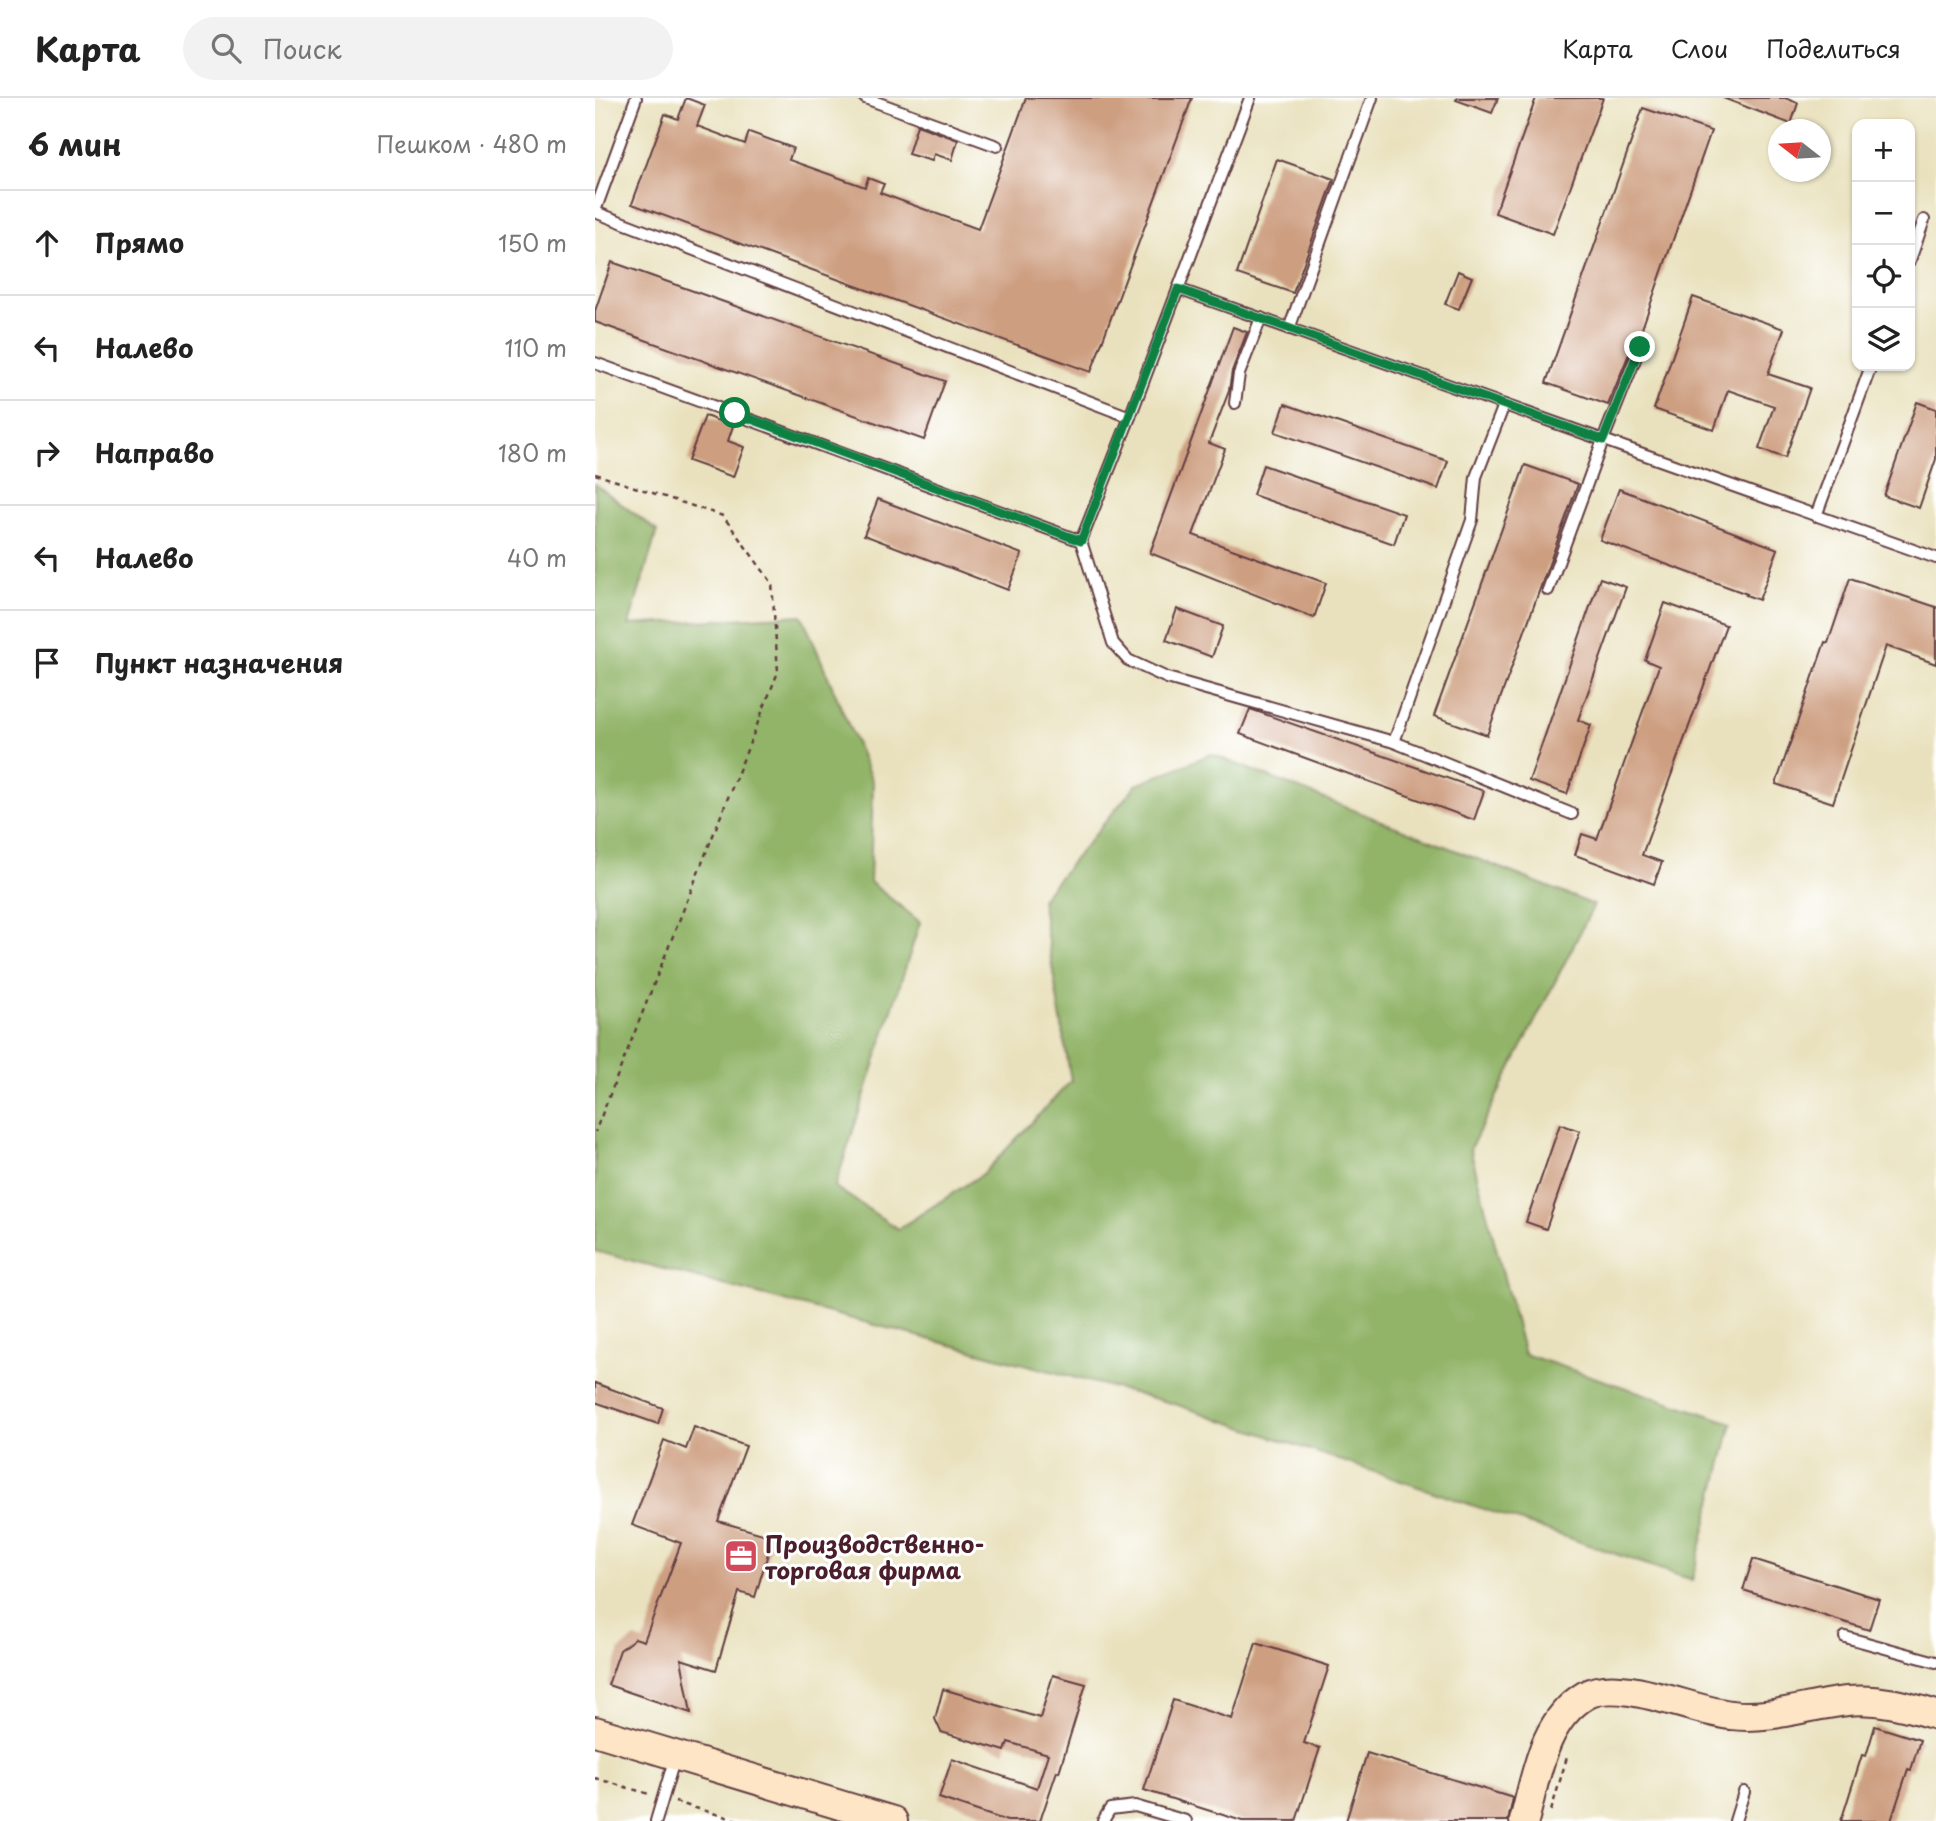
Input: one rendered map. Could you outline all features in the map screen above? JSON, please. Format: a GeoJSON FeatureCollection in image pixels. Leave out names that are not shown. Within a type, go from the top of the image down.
{"type":"FeatureCollection","features":[{"type":"Feature","properties":{"kind":"main road"},"geometry":{"type":"LineString","coordinates":[[1524,1821],[1544,1750],[1556,1724],[1573,1704],[1589,1693],[1608,1689],[1629,1690],[1730,1715],[1759,1716],[1848,1701],[1887,1700],[1936,1715]]}},
{"type":"Feature","properties":{"kind":"main road"},"geometry":{"type":"LineString","coordinates":[[595,1731],[893,1821]]}},
{"type":"Feature","properties":{"kind":"lane"},"geometry":{"type":"LineString","coordinates":[[636,98],[595,211],[1130,417]]}},
{"type":"Feature","properties":{"kind":"lane"},"geometry":{"type":"LineString","coordinates":[[865,98],[997,146]]}},
{"type":"Feature","properties":{"kind":"lane"},"geometry":{"type":"LineString","coordinates":[[1250,98],[1081,541],[1113,643],[1128,660],[1167,678],[1394,742],[1572,814]]}},
{"type":"Feature","properties":{"kind":"lane"},"geometry":{"type":"LineString","coordinates":[[1289,328],[1372,98]]}},
{"type":"Feature","properties":{"kind":"lane"},"geometry":{"type":"LineString","coordinates":[[1915,246],[1924,220]]}},
{"type":"Feature","properties":{"kind":"lane"},"geometry":{"type":"LineString","coordinates":[[1178,289],[1936,558]]}},
{"type":"Feature","properties":{"kind":"lane"},"geometry":{"type":"LineString","coordinates":[[1235,403],[1239,374],[1261,318]]}},
{"type":"Feature","properties":{"kind":"lane"},"geometry":{"type":"LineString","coordinates":[[1548,590],[1640,347]]}},
{"type":"Feature","properties":{"kind":"lane"},"geometry":{"type":"LineString","coordinates":[[595,363],[1081,541]]}},
{"type":"Feature","properties":{"kind":"lane"},"geometry":{"type":"LineString","coordinates":[[1816,516],[1869,371]]}},
{"type":"Feature","properties":{"kind":"lane"},"geometry":{"type":"LineString","coordinates":[[1394,742],[1472,520],[1476,477],[1504,405]]}},
{"type":"Feature","properties":{"kind":"lane"},"geometry":{"type":"LineString","coordinates":[[1845,1637],[1936,1662]]}},
{"type":"Feature","properties":{"kind":"lane"},"geometry":{"type":"LineString","coordinates":[[656,1821],[676,1754]]}},
{"type":"Feature","properties":{"kind":"lane"},"geometry":{"type":"LineString","coordinates":[[1735,1821],[1744,1792]]}},
{"type":"Feature","properties":{"kind":"lane"},"geometry":{"type":"LineString","coordinates":[[1103,1821],[1110,1809],[1135,1806],[1186,1821]]}},
{"type":"Feature","properties":{"kind":"path"},"geometry":{"type":"LineString","coordinates":[[595,474],[723,516],[772,583],[778,672],[595,1132]]}},
{"type":"Feature","properties":{"kind":"green space"},"geometry":{"type":"Polygon","coordinates":[[[595,484],[657,531],[629,625],[802,615],[873,783],[870,882],[920,922],[835,1187],[898,1229],[984,1173],[1071,1081],[1041,899],[1136,785],[1211,754],[1594,905],[1470,1149],[1524,1354],[1732,1423],[1692,1580],[1175,1404],[595,1251],[595,484]]]}},
{"type":"Feature","properties":{"kind":"building"},"geometry":{"type":"Polygon","coordinates":[[[686,98],[705,105],[697,126],[745,144],[749,132],[793,148],[789,160],[865,187],[868,178],[884,184],[880,193],[978,229],[1026,98],[1192,98],[1091,372],[632,204],[665,114],[678,119],[686,98]]]}},
{"type":"Feature","properties":{"kind":"building"},"geometry":{"type":"Polygon","coordinates":[[[1498,98],[1492,113],[1456,100],[1498,98]]]}},
{"type":"Feature","properties":{"kind":"building"},"geometry":{"type":"Polygon","coordinates":[[[1536,98],[1603,98],[1553,234],[1495,213],[1536,98]]]}},
{"type":"Feature","properties":{"kind":"building"},"geometry":{"type":"Polygon","coordinates":[[[1723,98],[1785,98],[1798,103],[1793,119],[1778,119],[1723,98]]]}},
{"type":"Feature","properties":{"kind":"building"},"geometry":{"type":"Polygon","coordinates":[[[1643,108],[1711,131],[1638,340],[1633,344],[1608,405],[1546,383],[1643,108]]]}},
{"type":"Feature","properties":{"kind":"building"},"geometry":{"type":"Polygon","coordinates":[[[917,125],[958,140],[952,160],[934,154],[932,161],[908,154],[917,125]]]}},
{"type":"Feature","properties":{"kind":"building"},"geometry":{"type":"Polygon","coordinates":[[[1277,159],[1334,179],[1293,293],[1237,274],[1277,159]]]}},
{"type":"Feature","properties":{"kind":"building"},"geometry":{"type":"Polygon","coordinates":[[[612,262],[945,381],[924,440],[595,322],[595,311],[612,262]]]}},
{"type":"Feature","properties":{"kind":"building"},"geometry":{"type":"Polygon","coordinates":[[[1458,271],[1472,277],[1459,309],[1445,304],[1458,271]]]}},
{"type":"Feature","properties":{"kind":"building"},"geometry":{"type":"Polygon","coordinates":[[[1693,297],[1784,329],[1768,374],[1810,388],[1785,458],[1759,449],[1774,406],[1728,390],[1714,430],[1654,409],[1693,297]]]}},
{"type":"Feature","properties":{"kind":"building"},"geometry":{"type":"Polygon","coordinates":[[[1233,327],[1247,332],[1209,443],[1225,449],[1193,535],[1326,583],[1314,618],[1150,553],[1233,327]]]}},
{"type":"Feature","properties":{"kind":"building"},"geometry":{"type":"Polygon","coordinates":[[[1917,402],[1936,409],[1936,459],[1919,508],[1884,496],[1917,402]]]}},
{"type":"Feature","properties":{"kind":"building"},"geometry":{"type":"Polygon","coordinates":[[[1285,404],[1448,461],[1438,489],[1275,432],[1285,404]]]}},
{"type":"Feature","properties":{"kind":"building"},"geometry":{"type":"Polygon","coordinates":[[[705,416],[733,426],[728,441],[744,447],[733,477],[688,461],[705,416]]]}},
{"type":"Feature","properties":{"kind":"building"},"geometry":{"type":"Polygon","coordinates":[[[1263,465],[1404,514],[1394,544],[1253,495],[1263,465]]]}},
{"type":"Feature","properties":{"kind":"building"},"geometry":{"type":"Polygon","coordinates":[[[1525,465],[1578,484],[1487,735],[1434,716],[1525,465]]]}},
{"type":"Feature","properties":{"kind":"building"},"geometry":{"type":"Polygon","coordinates":[[[1619,489],[1778,549],[1759,600],[1600,540],[1619,489]]]}},
{"type":"Feature","properties":{"kind":"building"},"geometry":{"type":"Polygon","coordinates":[[[878,499],[1022,554],[1008,590],[864,535],[878,499]]]}},
{"type":"Feature","properties":{"kind":"building"},"geometry":{"type":"Polygon","coordinates":[[[1600,578],[1626,587],[1578,720],[1591,725],[1567,794],[1529,781],[1600,578]]]}},
{"type":"Feature","properties":{"kind":"building"},"geometry":{"type":"Polygon","coordinates":[[[1850,578],[1936,607],[1936,664],[1886,646],[1833,803],[1776,784],[1850,578]]]}},
{"type":"Feature","properties":{"kind":"building"},"geometry":{"type":"Polygon","coordinates":[[[1665,603],[1726,625],[1642,855],[1662,862],[1654,884],[1575,855],[1582,834],[1597,839],[1659,666],[1645,660],[1665,603]]]}},
{"type":"Feature","properties":{"kind":"building"},"geometry":{"type":"Polygon","coordinates":[[[1177,609],[1223,626],[1212,657],[1166,640],[1177,609]]]}},
{"type":"Feature","properties":{"kind":"building"},"geometry":{"type":"Polygon","coordinates":[[[1250,709],[1484,791],[1474,820],[1240,734],[1250,709]]]}},
{"type":"Feature","properties":{"kind":"building"},"geometry":{"type":"Polygon","coordinates":[[[1560,1124],[1580,1131],[1546,1229],[1526,1222],[1560,1124]]]}},
{"type":"Feature","properties":{"kind":"building"},"geometry":{"type":"Polygon","coordinates":[[[595,1383],[663,1408],[658,1424],[595,1402],[595,1383]]]}},
{"type":"Feature","properties":{"kind":"building"},"geometry":{"type":"Polygon","coordinates":[[[694,1427],[746,1446],[718,1521],[773,1537],[755,1597],[739,1592],[716,1670],[681,1659],[691,1713],[608,1685],[620,1650],[635,1638],[644,1641],[681,1543],[632,1525],[664,1440],[686,1449],[694,1427]]]}},
{"type":"Feature","properties":{"kind":"building"},"geometry":{"type":"Polygon","coordinates":[[[1753,1559],[1879,1599],[1869,1630],[1743,1590],[1753,1559]]]}},
{"type":"Feature","properties":{"kind":"building"},"geometry":{"type":"Polygon","coordinates":[[[1256,1643],[1329,1666],[1304,1743],[1320,1748],[1296,1821],[1242,1821],[1144,1790],[1173,1700],[1232,1719],[1256,1643]]]}},
{"type":"Feature","properties":{"kind":"building"},"geometry":{"type":"Polygon","coordinates":[[[1053,1675],[1086,1684],[1059,1772],[1057,1771],[1040,1821],[1007,1821],[939,1798],[952,1759],[1037,1788],[1048,1754],[1008,1742],[1005,1751],[941,1732],[935,1719],[943,1689],[1040,1718],[1053,1675]]]}},
{"type":"Feature","properties":{"kind":"building"},"geometry":{"type":"Polygon","coordinates":[[[1875,1726],[1920,1740],[1911,1770],[1908,1769],[1891,1821],[1841,1821],[1862,1755],[1866,1756],[1875,1726]]]}},
{"type":"Feature","properties":{"kind":"building"},"geometry":{"type":"Polygon","coordinates":[[[1367,1753],[1513,1798],[1508,1821],[1346,1821],[1367,1753]]]}},
{"type":"Feature","properties":{"kind":"place","name":"Производственно- торговая фирма"},"geometry":{"type":"Point","coordinates":[741,1556]}},
{"type":"Feature","properties":{"kind":"route"},"geometry":{"type":"LineString","coordinates":[[735,413],[1081,541],[1178,289],[1603,440],[1640,347]]}}]}
